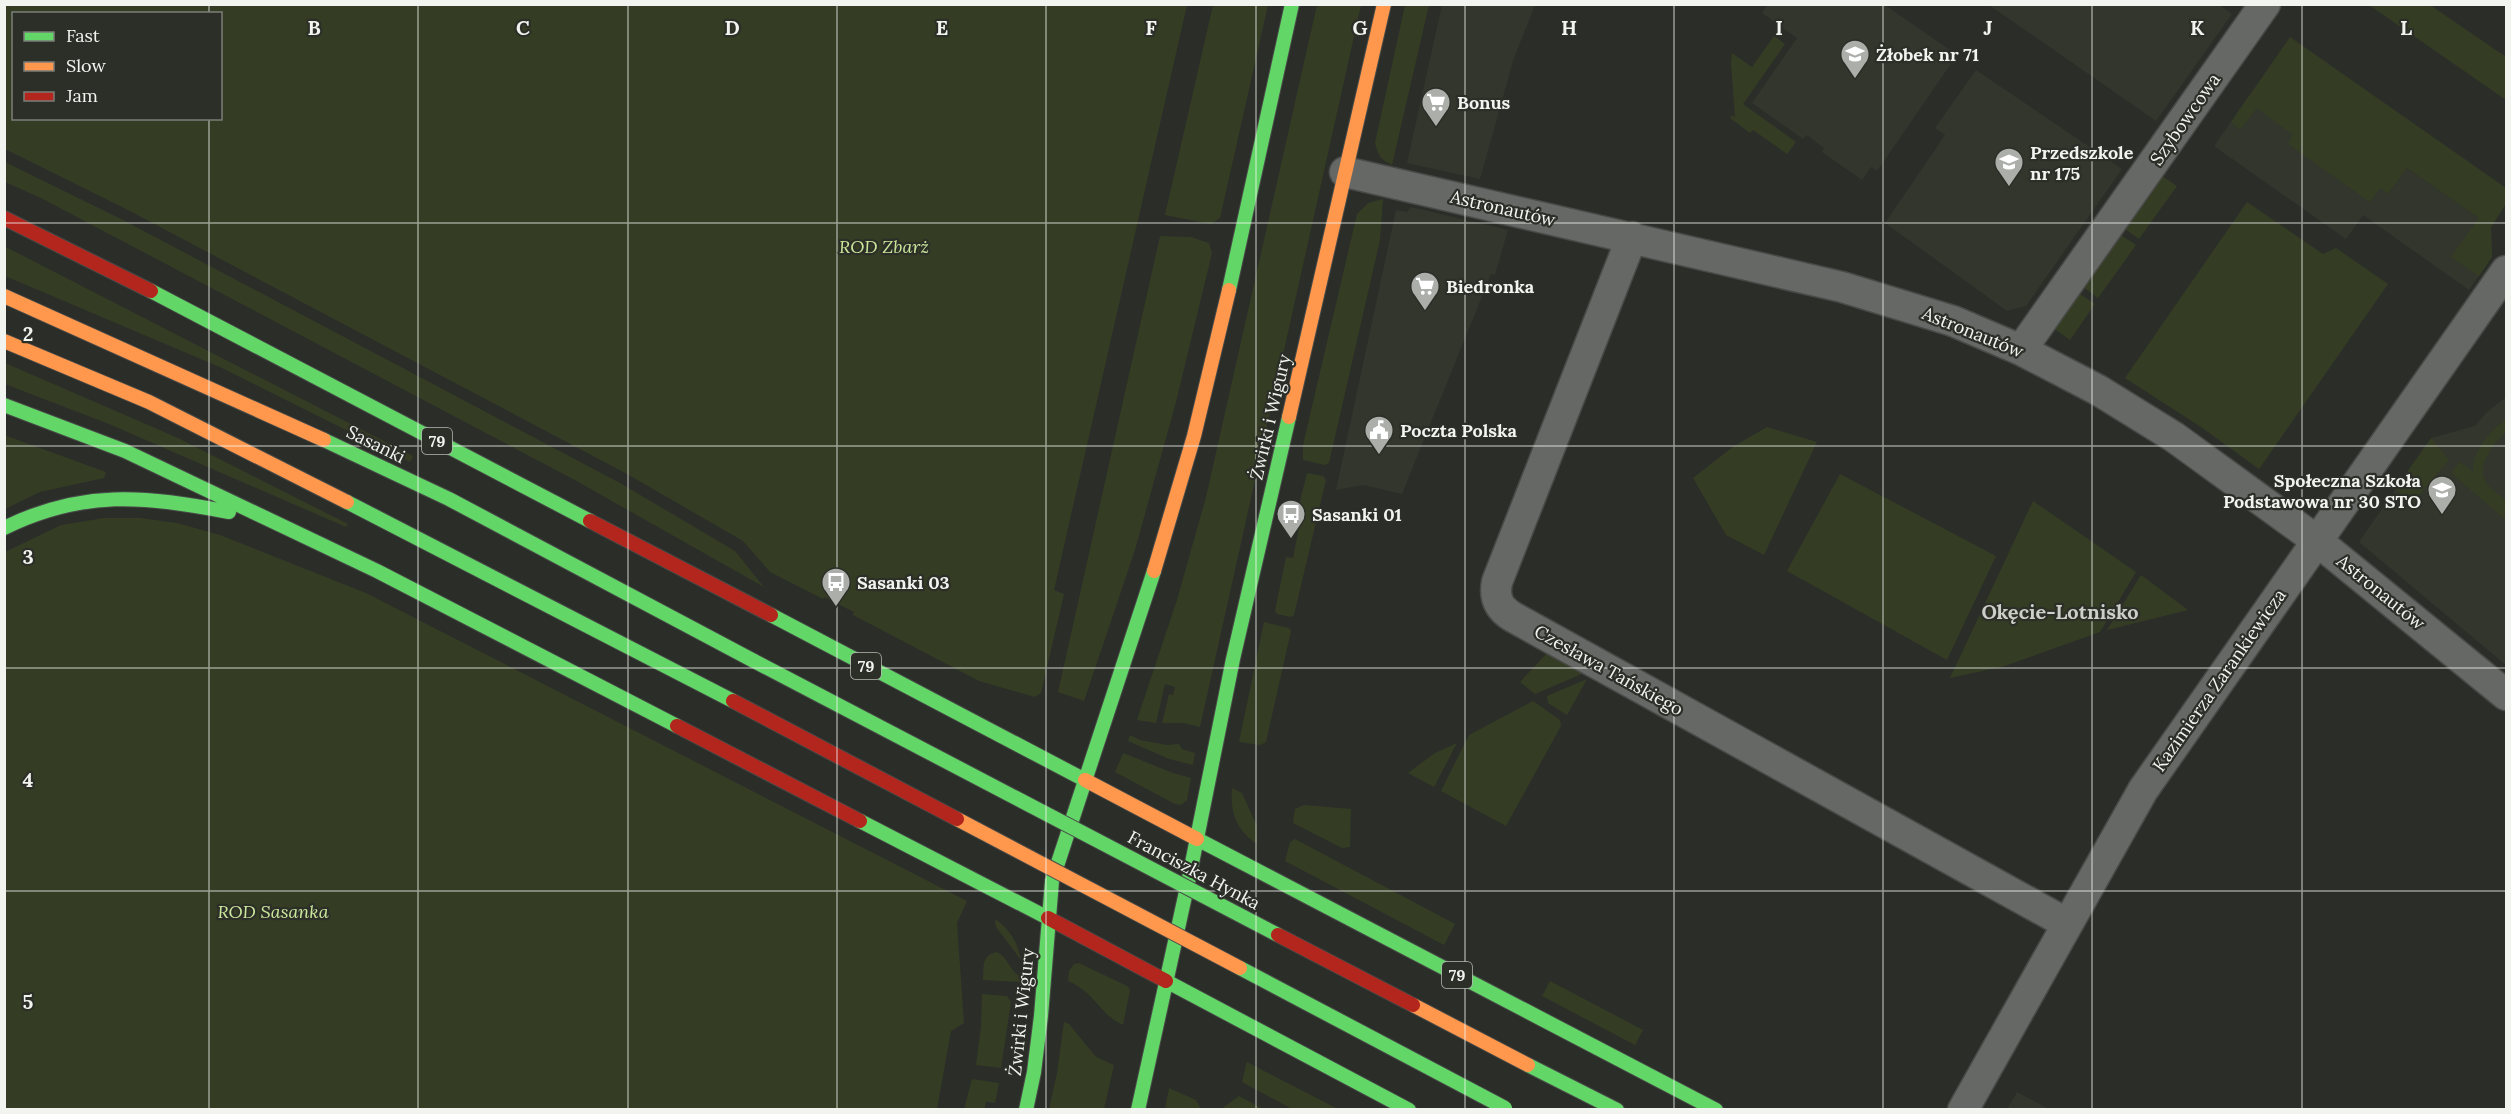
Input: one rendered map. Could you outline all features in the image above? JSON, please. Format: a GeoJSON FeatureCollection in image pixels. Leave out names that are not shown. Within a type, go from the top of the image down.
{"type":"FeatureCollection","features":[{"type":"Feature","properties":{"kind":"main road"},"geometry":{"type":"LineString","coordinates":[[1085,780],[1154,574],[1194,436],[1235,265],[1292,4]]}},
{"type":"Feature","properties":{"kind":"main road","name":"Żwirki i Wigury"},"geometry":{"type":"LineString","coordinates":[[1166,981],[1233,659],[1384,4]]}},
{"type":"Feature","properties":{"kind":"main road","name":"79"},"geometry":{"type":"LineString","coordinates":[[4,218],[171,301],[1716,1110]]}},
{"type":"Feature","properties":{"kind":"main road","name":"Sasanki"},"geometry":{"type":"LineString","coordinates":[[4,296],[449,499],[754,661]]}},
{"type":"Feature","properties":{"kind":"main road"},"geometry":{"type":"LineString","coordinates":[[4,341],[112,386],[237,445],[733,701],[1507,1109]]}},
{"type":"Feature","properties":{"kind":"main road"},"geometry":{"type":"LineString","coordinates":[[4,405],[125,451],[198,484],[472,618],[1048,918],[1410,1110]]}},
{"type":"Feature","properties":{"kind":"main road"},"geometry":{"type":"LineString","coordinates":[[4,528],[72,501],[105,497],[134,497],[180,502],[269,520]]}},
{"type":"Feature","properties":{"kind":"main road","name":"Franciszka Hynka"},"geometry":{"type":"LineString","coordinates":[[754,661],[1617,1110]]}},
{"type":"Feature","properties":{"kind":"main road","name":"Żwirki i Wigury"},"geometry":{"type":"LineString","coordinates":[[1026,1110],[1034,1072],[1041,1016],[1052,881],[1085,780]]}},
{"type":"Feature","properties":{"kind":"main road"},"geometry":{"type":"LineString","coordinates":[[1138,1110],[1166,981]]}},
{"type":"Feature","properties":{"kind":"street","name":"Szybowcowa"},"geometry":{"type":"LineString","coordinates":[[2021,350],[2265,4]]}},
{"type":"Feature","properties":{"kind":"street","name":"Astronautów"},"geometry":{"type":"LineString","coordinates":[[1345,172],[1632,237],[1881,297],[1953,321],[2021,350],[2098,390],[2174,437],[2316,540],[2506,695]]}},
{"type":"Feature","properties":{"kind":"street","name":"Czesława Tańskiego"},"geometry":{"type":"LineString","coordinates":[[1632,237],[1497,582],[1495,594],[1498,603],[1504,612],[1571,650],[2066,923]]}},
{"type":"Feature","properties":{"kind":"street","name":"Kazimierza Zarankiewicza"},"geometry":{"type":"LineString","coordinates":[[1963,1110],[2143,789],[2506,271]]}},
{"type":"Feature","properties":{"kind":"shaded area","name":"Żłobek nr 71"},"geometry":{"type":"Polygon","coordinates":[[[1768,4],[1885,5],[1957,55],[1877,171],[1871,167],[1862,180],[1822,152],[1824,148],[1807,135],[1803,139],[1752,103],[1797,38],[1762,13],[1768,4]]]}},
{"type":"Feature","properties":{"kind":"shaded area"},"geometry":{"type":"Polygon","coordinates":[[[2218,4],[2232,14],[2156,121],[1989,5],[2218,4]]]}},
{"type":"Feature","properties":{"kind":"shaded area"},"geometry":{"type":"Polygon","coordinates":[[[1442,5],[1535,5],[1514,58],[1480,179],[1407,163],[1442,5]]]}},
{"type":"Feature","properties":{"kind":"shaded area","name":"Przedszkole nr 175"},"geometry":{"type":"Polygon","coordinates":[[[1976,70],[2122,169],[2026,306],[2007,311],[1885,223],[1945,135],[1935,128],[1976,70]]]}},
{"type":"Feature","properties":{"kind":"shaded area"},"geometry":{"type":"Polygon","coordinates":[[[2251,93],[2388,194],[2407,168],[2491,226],[2492,257],[2469,290],[2363,215],[2346,239],[2214,146],[2251,93]]]}},
{"type":"Feature","properties":{"kind":"shaded area"},"geometry":{"type":"Polygon","coordinates":[[[1411,207],[1508,230],[1495,275],[1491,274],[1402,494],[1363,485],[1336,490],[1396,210],[1407,212],[1411,207]]]}},
{"type":"Feature","properties":{"kind":"shaded area","name":"Społeczna Szkoła Podstawowa nr 30 STO"},"geometry":{"type":"Polygon","coordinates":[[[2506,397],[2506,665],[2359,542],[2431,438],[2475,426],[2486,413],[2506,397]]]}},
{"type":"Feature","properties":{"kind":"shaded area"},"geometry":{"type":"Polygon","coordinates":[[[2017,1092],[2049,1109],[2007,1109],[2017,1092]]]}},
{"type":"Feature","properties":{"kind":"green space","name":"ROD Zbarż"},"geometry":{"type":"Polygon","coordinates":[[[5,4],[1187,5],[1054,590],[1064,594],[1041,693],[1035,697],[979,681],[853,615],[854,612],[770,572],[743,541],[627,474],[128,210],[5,149],[5,4]]]}},
{"type":"Feature","properties":{"kind":"green space"},"geometry":{"type":"Polygon","coordinates":[[[1213,5],[1268,5],[1220,218],[1211,224],[1165,215],[1213,5]]]}},
{"type":"Feature","properties":{"kind":"green space"},"geometry":{"type":"Polygon","coordinates":[[[1317,5],[1361,5],[1200,727],[1183,723],[1162,723],[1169,694],[1173,695],[1175,687],[1165,684],[1156,723],[1137,720],[1177,600],[1206,497],[1317,5]]]}},
{"type":"Feature","properties":{"kind":"green space"},"geometry":{"type":"Polygon","coordinates":[[[1405,5],[1429,5],[1392,165],[1380,157],[1375,143],[1405,5]]]}},
{"type":"Feature","properties":{"kind":"green space"},"geometry":{"type":"Polygon","coordinates":[[[2369,5],[2430,5],[2506,57],[2506,100],[2369,5]]]}},
{"type":"Feature","properties":{"kind":"green space"},"geometry":{"type":"Polygon","coordinates":[[[1774,36],[1785,44],[1743,104],[1796,142],[1787,154],[1753,130],[1750,133],[1730,118],[1732,115],[1735,117],[1732,53],[1752,67],[1774,36]]]}},
{"type":"Feature","properties":{"kind":"green space"},"geometry":{"type":"Polygon","coordinates":[[[2290,37],[2506,188],[2506,204],[2491,227],[2492,257],[2479,276],[2451,257],[2479,218],[2407,168],[2388,194],[2380,188],[2370,202],[2288,144],[2293,135],[2257,108],[2240,130],[2231,122],[2290,37]]]}},
{"type":"Feature","properties":{"kind":"green space"},"geometry":{"type":"Polygon","coordinates":[[[5,162],[123,220],[620,483],[735,551],[764,587],[573,479],[41,198],[5,182],[5,162]]]}},
{"type":"Feature","properties":{"kind":"green space"},"geometry":{"type":"Polygon","coordinates":[[[2162,176],[2177,186],[2139,239],[2125,229],[2162,176]]]}},
{"type":"Feature","properties":{"kind":"green space"},"geometry":{"type":"Polygon","coordinates":[[[1383,199],[1380,240],[1329,463],[1325,465],[1303,460],[1303,445],[1357,214],[1368,203],[1383,199]]]}},
{"type":"Feature","properties":{"kind":"green space"},"geometry":{"type":"Polygon","coordinates":[[[2247,202],[2323,254],[2336,248],[2388,284],[2259,469],[2201,427],[2125,378],[2247,202]]]}},
{"type":"Feature","properties":{"kind":"green space"},"geometry":{"type":"Polygon","coordinates":[[[2121,235],[2136,245],[2098,298],[2083,287],[2121,235]]]}},
{"type":"Feature","properties":{"kind":"green space"},"geometry":{"type":"Polygon","coordinates":[[[1160,236],[1191,237],[1209,243],[1212,253],[1176,402],[1135,550],[1084,701],[1058,692],[1160,236]]]}},
{"type":"Feature","properties":{"kind":"green space"},"geometry":{"type":"Polygon","coordinates":[[[4,246],[413,456],[410,462],[222,368],[5,276],[4,246]]]}},
{"type":"Feature","properties":{"kind":"green space"},"geometry":{"type":"Polygon","coordinates":[[[2074,290],[2095,304],[2070,340],[2049,325],[2074,290]]]}},
{"type":"Feature","properties":{"kind":"green space"},"geometry":{"type":"Polygon","coordinates":[[[5,363],[178,438],[348,524],[346,527],[109,424],[5,384],[5,363]]]}},
{"type":"Feature","properties":{"kind":"green space"},"geometry":{"type":"Polygon","coordinates":[[[2506,418],[2506,432],[2491,449],[2483,471],[2488,485],[2506,501],[2506,520],[2451,473],[2460,462],[2473,472],[2479,448],[2506,418]]]}},
{"type":"Feature","properties":{"kind":"green space"},"geometry":{"type":"Polygon","coordinates":[[[1767,427],[1817,442],[1764,555],[1726,535],[1693,478],[1734,446],[1767,427]]]}},
{"type":"Feature","properties":{"kind":"green space"},"geometry":{"type":"Polygon","coordinates":[[[4,435],[106,472],[104,478],[40,492],[5,509],[4,435]]]}},
{"type":"Feature","properties":{"kind":"green space"},"geometry":{"type":"Polygon","coordinates":[[[2431,438],[2449,460],[2413,502],[2395,489],[2431,438]]]}},
{"type":"Feature","properties":{"kind":"green space"},"geometry":{"type":"Polygon","coordinates":[[[1307,473],[1323,476],[1326,480],[1294,615],[1291,617],[1277,614],[1275,611],[1286,557],[1293,558],[1300,523],[1295,521],[1307,473]]]}},
{"type":"Feature","properties":{"kind":"green space"},"geometry":{"type":"Polygon","coordinates":[[[1840,474],[1996,556],[1947,660],[1787,571],[1840,474]]]}},
{"type":"Feature","properties":{"kind":"green space"},"geometry":{"type":"Polygon","coordinates":[[[2033,501],[2136,572],[2100,632],[2005,666],[1950,678],[2033,501]]]}},
{"type":"Feature","properties":{"kind":"green space","name":"ROD Sasanka"},"geometry":{"type":"Polygon","coordinates":[[[104,518],[140,518],[177,523],[220,535],[366,593],[967,901],[957,923],[964,1023],[951,1031],[937,1109],[5,1109],[5,552],[61,525],[104,518]]]}},
{"type":"Feature","properties":{"kind":"green space"},"geometry":{"type":"Polygon","coordinates":[[[2141,575],[2188,610],[2107,630],[2141,575]]]}},
{"type":"Feature","properties":{"kind":"green space"},"geometry":{"type":"Polygon","coordinates":[[[1264,622],[1289,628],[1291,631],[1266,742],[1260,745],[1239,742],[1264,622]]]}},
{"type":"Feature","properties":{"kind":"green space"},"geometry":{"type":"Polygon","coordinates":[[[1550,650],[1586,670],[1584,673],[1535,694],[1520,682],[1550,650]]]}},
{"type":"Feature","properties":{"kind":"green space"},"geometry":{"type":"Polygon","coordinates":[[[1587,679],[1567,715],[1548,703],[1547,696],[1587,679]]]}},
{"type":"Feature","properties":{"kind":"green space"},"geometry":{"type":"Polygon","coordinates":[[[1533,701],[1560,720],[1561,726],[1506,826],[1441,791],[1469,735],[1533,701]]]}},
{"type":"Feature","properties":{"kind":"green space"},"geometry":{"type":"Polygon","coordinates":[[[1130,735],[1140,740],[1167,745],[1179,744],[1182,749],[1195,753],[1193,765],[1169,759],[1128,741],[1130,735]]]}},
{"type":"Feature","properties":{"kind":"green space"},"geometry":{"type":"Polygon","coordinates":[[[1457,743],[1434,787],[1408,773],[1435,753],[1457,743]]]}},
{"type":"Feature","properties":{"kind":"green space"},"geometry":{"type":"Polygon","coordinates":[[[1123,753],[1191,778],[1187,800],[1181,805],[1175,804],[1115,772],[1123,753]]]}},
{"type":"Feature","properties":{"kind":"green space"},"geometry":{"type":"Polygon","coordinates":[[[1232,788],[1242,793],[1257,826],[1257,844],[1244,833],[1236,820],[1232,805],[1232,788]]]}},
{"type":"Feature","properties":{"kind":"green space"},"geometry":{"type":"Polygon","coordinates":[[[1304,805],[1351,809],[1350,847],[1342,848],[1293,823],[1295,809],[1304,805]]]}},
{"type":"Feature","properties":{"kind":"green space"},"geometry":{"type":"Polygon","coordinates":[[[1295,839],[1455,924],[1444,945],[1285,861],[1290,842],[1295,839]]]}},
{"type":"Feature","properties":{"kind":"green space"},"geometry":{"type":"Polygon","coordinates":[[[995,919],[1013,937],[1021,960],[996,927],[995,919]]]}},
{"type":"Feature","properties":{"kind":"green space"},"geometry":{"type":"Polygon","coordinates":[[[997,952],[1021,977],[1020,982],[983,980],[986,959],[997,952]]]}},
{"type":"Feature","properties":{"kind":"green space"},"geometry":{"type":"Polygon","coordinates":[[[1079,963],[1127,986],[1130,990],[1123,1025],[1108,1015],[1085,991],[1068,981],[1069,971],[1074,964],[1079,963]]]}},
{"type":"Feature","properties":{"kind":"green space"},"geometry":{"type":"Polygon","coordinates":[[[1550,981],[1643,1030],[1635,1045],[1542,996],[1550,981]]]}},
{"type":"Feature","properties":{"kind":"green space"},"geometry":{"type":"Polygon","coordinates":[[[982,994],[1007,996],[1011,1002],[1001,1068],[976,1065],[982,994]]]}},
{"type":"Feature","properties":{"kind":"green space"},"geometry":{"type":"Polygon","coordinates":[[[1064,1022],[1069,1024],[1096,1057],[1114,1065],[1104,1109],[1049,1109],[1064,1022]]]}},
{"type":"Feature","properties":{"kind":"green space"},"geometry":{"type":"Polygon","coordinates":[[[1247,1061],[1338,1109],[1292,1109],[1242,1082],[1247,1061]]]}},
{"type":"Feature","properties":{"kind":"green space"},"geometry":{"type":"Polygon","coordinates":[[[972,1079],[999,1083],[995,1103],[986,1102],[984,1109],[964,1109],[972,1079]]]}},
{"type":"Feature","properties":{"kind":"green space"},"geometry":{"type":"Polygon","coordinates":[[[1169,1088],[1196,1100],[1201,1109],[1165,1109],[1169,1088]]]}},
{"type":"Feature","properties":{"kind":"green space"},"geometry":{"type":"Polygon","coordinates":[[[1239,1096],[1263,1109],[1224,1109],[1239,1096]]]}},
{"type":"Feature","properties":{"kind":"traffic: fast"},"geometry":{"type":"LineString","coordinates":[[1229,290],[1292,4]]}},
{"type":"Feature","properties":{"kind":"traffic: fast"},"geometry":{"type":"LineString","coordinates":[[151,291],[590,521]]}},
{"type":"Feature","properties":{"kind":"traffic: fast"},"geometry":{"type":"LineString","coordinates":[[4,405],[125,451],[377,571],[677,726]]}},
{"type":"Feature","properties":{"kind":"traffic: fast"},"geometry":{"type":"LineString","coordinates":[[1138,1110],[1189,878],[1233,659],[1289,417]]}},
{"type":"Feature","properties":{"kind":"traffic: fast"},"geometry":{"type":"LineString","coordinates":[[324,440],[449,499],[754,661]]}},
{"type":"Feature","properties":{"kind":"traffic: fast"},"geometry":{"type":"LineString","coordinates":[[4,528],[33,515],[61,507],[115,499],[170,502],[229,512]]}},
{"type":"Feature","properties":{"kind":"traffic: fast"},"geometry":{"type":"LineString","coordinates":[[347,502],[733,701]]}},
{"type":"Feature","properties":{"kind":"traffic: fast"},"geometry":{"type":"LineString","coordinates":[[1026,1110],[1034,1072],[1041,1016],[1052,881],[1154,571]]}},
{"type":"Feature","properties":{"kind":"traffic: fast"},"geometry":{"type":"LineString","coordinates":[[771,615],[1085,780]]}},
{"type":"Feature","properties":{"kind":"traffic: fast"},"geometry":{"type":"LineString","coordinates":[[754,661],[1278,935]]}},
{"type":"Feature","properties":{"kind":"traffic: fast"},"geometry":{"type":"LineString","coordinates":[[860,821],[1048,918]]}},
{"type":"Feature","properties":{"kind":"traffic: fast"},"geometry":{"type":"LineString","coordinates":[[1197,839],[1716,1110]]}},
{"type":"Feature","properties":{"kind":"traffic: fast"},"geometry":{"type":"LineString","coordinates":[[1240,968],[1505,1108]]}},
{"type":"Feature","properties":{"kind":"traffic: fast"},"geometry":{"type":"LineString","coordinates":[[1166,981],[1409,1110]]}},
{"type":"Feature","properties":{"kind":"traffic: fast"},"geometry":{"type":"LineString","coordinates":[[1528,1065],[1617,1110]]}},
{"type":"Feature","properties":{"kind":"traffic: slow"},"geometry":{"type":"LineString","coordinates":[[1289,417],[1384,4]]}},
{"type":"Feature","properties":{"kind":"traffic: slow"},"geometry":{"type":"LineString","coordinates":[[1154,571],[1194,436],[1229,290]]}},
{"type":"Feature","properties":{"kind":"traffic: slow"},"geometry":{"type":"LineString","coordinates":[[4,296],[324,440]]}},
{"type":"Feature","properties":{"kind":"traffic: slow"},"geometry":{"type":"LineString","coordinates":[[4,341],[149,402],[347,502]]}},
{"type":"Feature","properties":{"kind":"traffic: slow"},"geometry":{"type":"LineString","coordinates":[[1085,780],[1197,839]]}},
{"type":"Feature","properties":{"kind":"traffic: slow"},"geometry":{"type":"LineString","coordinates":[[957,819],[1240,968]]}},
{"type":"Feature","properties":{"kind":"traffic: slow"},"geometry":{"type":"LineString","coordinates":[[1413,1005],[1528,1065]]}},
{"type":"Feature","properties":{"kind":"traffic: jam"},"geometry":{"type":"LineString","coordinates":[[4,218],[151,291]]}},
{"type":"Feature","properties":{"kind":"traffic: jam"},"geometry":{"type":"LineString","coordinates":[[590,521],[771,615]]}},
{"type":"Feature","properties":{"kind":"traffic: jam"},"geometry":{"type":"LineString","coordinates":[[733,701],[957,819]]}},
{"type":"Feature","properties":{"kind":"traffic: jam"},"geometry":{"type":"LineString","coordinates":[[677,726],[860,821]]}},
{"type":"Feature","properties":{"kind":"traffic: jam"},"geometry":{"type":"LineString","coordinates":[[1048,918],[1166,981]]}},
{"type":"Feature","properties":{"kind":"traffic: jam"},"geometry":{"type":"LineString","coordinates":[[1278,935],[1413,1005]]}},
{"type":"Feature","properties":{"kind":"place","name":"Żłobek nr 71"},"geometry":{"type":"Point","coordinates":[1855,80]}},
{"type":"Feature","properties":{"kind":"place","name":"Bonus"},"geometry":{"type":"Point","coordinates":[1436,128]}},
{"type":"Feature","properties":{"kind":"place","name":"Przedszkole nr 175"},"geometry":{"type":"Point","coordinates":[2009,188]}},
{"type":"Feature","properties":{"kind":"place","name":"Biedronka"},"geometry":{"type":"Point","coordinates":[1425,312]}},
{"type":"Feature","properties":{"kind":"place","name":"Poczta Polska"},"geometry":{"type":"Point","coordinates":[1379,456]}},
{"type":"Feature","properties":{"kind":"place","name":"Społeczna Szkoła Podstawowa nr 30 STO"},"geometry":{"type":"Point","coordinates":[2442,516]}},
{"type":"Feature","properties":{"kind":"place","name":"Sasanki 01"},"geometry":{"type":"Point","coordinates":[1291,540]}},
{"type":"Feature","properties":{"kind":"place","name":"Sasanki 03"},"geometry":{"type":"Point","coordinates":[836,608]}},
{"type":"Feature","properties":{"kind":"district","name":"Okęcie-Lotnisko"},"geometry":{"type":"Point","coordinates":[2060,611]}}]}
